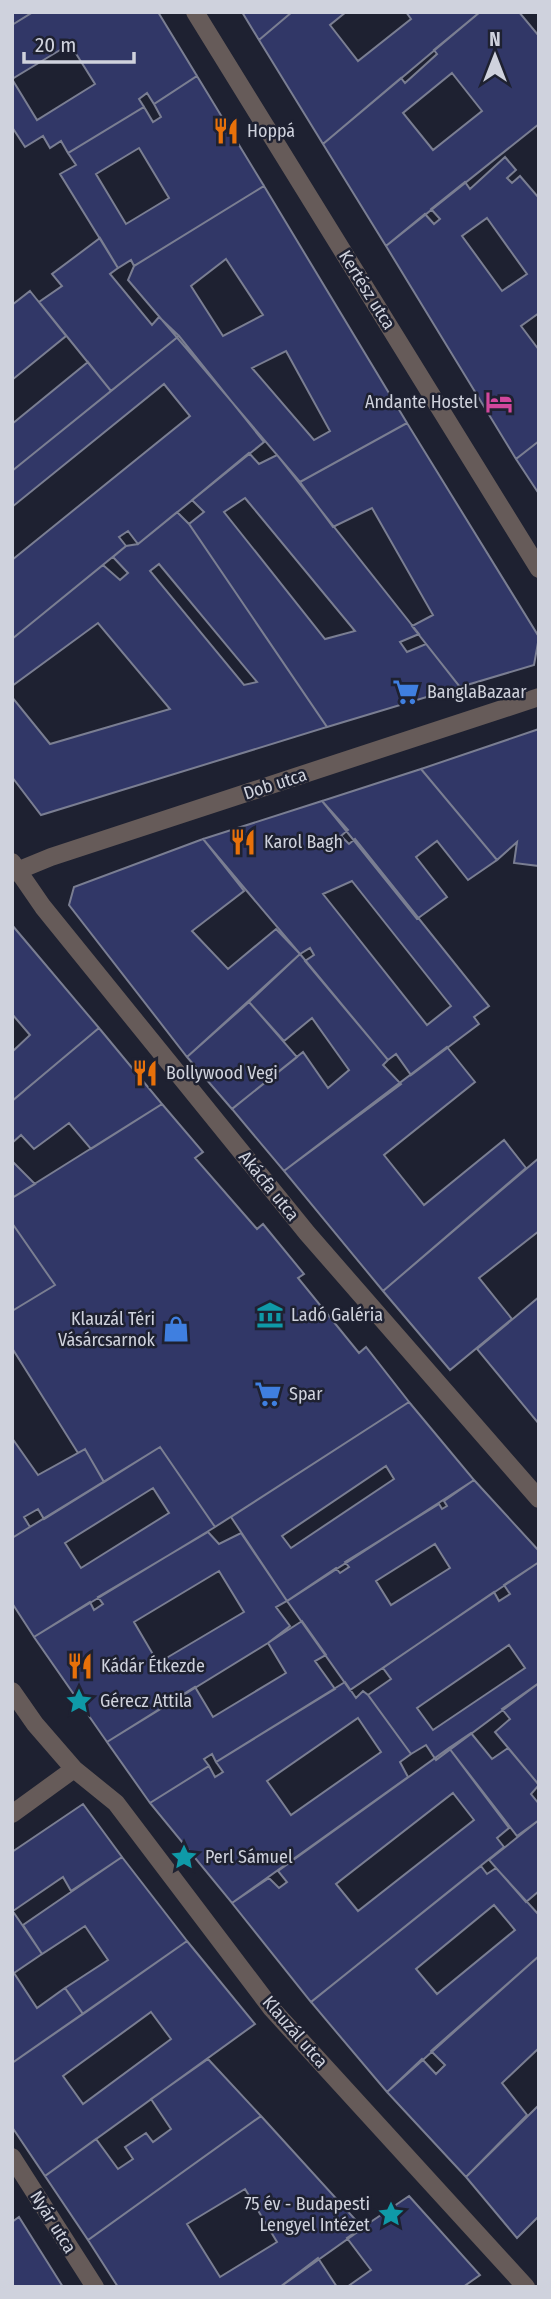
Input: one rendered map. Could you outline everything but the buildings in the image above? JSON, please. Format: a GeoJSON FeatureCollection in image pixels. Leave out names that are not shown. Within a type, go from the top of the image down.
{"type":"FeatureCollection","features":[{"type":"Feature","properties":{"kind":"street","name":"Kertész utca"},"geometry":{"type":"LineString","coordinates":[[195,12],[539,569]]}},
{"type":"Feature","properties":{"kind":"street","name":"Dob utca"},"geometry":{"type":"LineString","coordinates":[[14,868],[539,697]]}},
{"type":"Feature","properties":{"kind":"street","name":"Akácfa utca"},"geometry":{"type":"LineString","coordinates":[[14,868],[307,1233],[539,1499]]}},
{"type":"Feature","properties":{"kind":"street","name":"Klauzál utca"},"geometry":{"type":"LineString","coordinates":[[12,1691],[35,1724],[74,1769],[116,1803],[272,2009],[526,2287]]}},
{"type":"Feature","properties":{"kind":"street"},"geometry":{"type":"LineString","coordinates":[[12,1814],[74,1769]]}},
{"type":"Feature","properties":{"kind":"street","name":"Nyár utca"},"geometry":{"type":"LineString","coordinates":[[12,2157],[94,2287]]}},
{"type":"Feature","properties":{"kind":"place","name":"Hoppá"},"geometry":{"type":"Point","coordinates":[226,131]}},
{"type":"Feature","properties":{"kind":"place","name":"Andante Hostel"},"geometry":{"type":"Point","coordinates":[499,402]}},
{"type":"Feature","properties":{"kind":"place","name":"BanglaBazaar"},"geometry":{"type":"Point","coordinates":[406,692]}},
{"type":"Feature","properties":{"kind":"place","name":"Karol Bagh"},"geometry":{"type":"Point","coordinates":[243,842]}},
{"type":"Feature","properties":{"kind":"place","name":"Bollywood Vegi"},"geometry":{"type":"Point","coordinates":[145,1073]}},
{"type":"Feature","properties":{"kind":"place","name":"Ladó Galéria"},"geometry":{"type":"Point","coordinates":[270,1315]}},
{"type":"Feature","properties":{"kind":"place","name":"Klauzál Téri Vásárcsarnok"},"geometry":{"type":"Point","coordinates":[176,1329]}},
{"type":"Feature","properties":{"kind":"place","name":"Spar"},"geometry":{"type":"Point","coordinates":[268,1394]}},
{"type":"Feature","properties":{"kind":"place","name":"Kádár Étkezde"},"geometry":{"type":"Point","coordinates":[80,1666]}},
{"type":"Feature","properties":{"kind":"place","name":"Gérecz Attila"},"geometry":{"type":"Point","coordinates":[79,1701]}},
{"type":"Feature","properties":{"kind":"place","name":"Perl Sámuel"},"geometry":{"type":"Point","coordinates":[184,1857]}},
{"type":"Feature","properties":{"kind":"place","name":"75 év - Budapesti Lengyel Intézet"},"geometry":{"type":"Point","coordinates":[391,2214]}}]}
